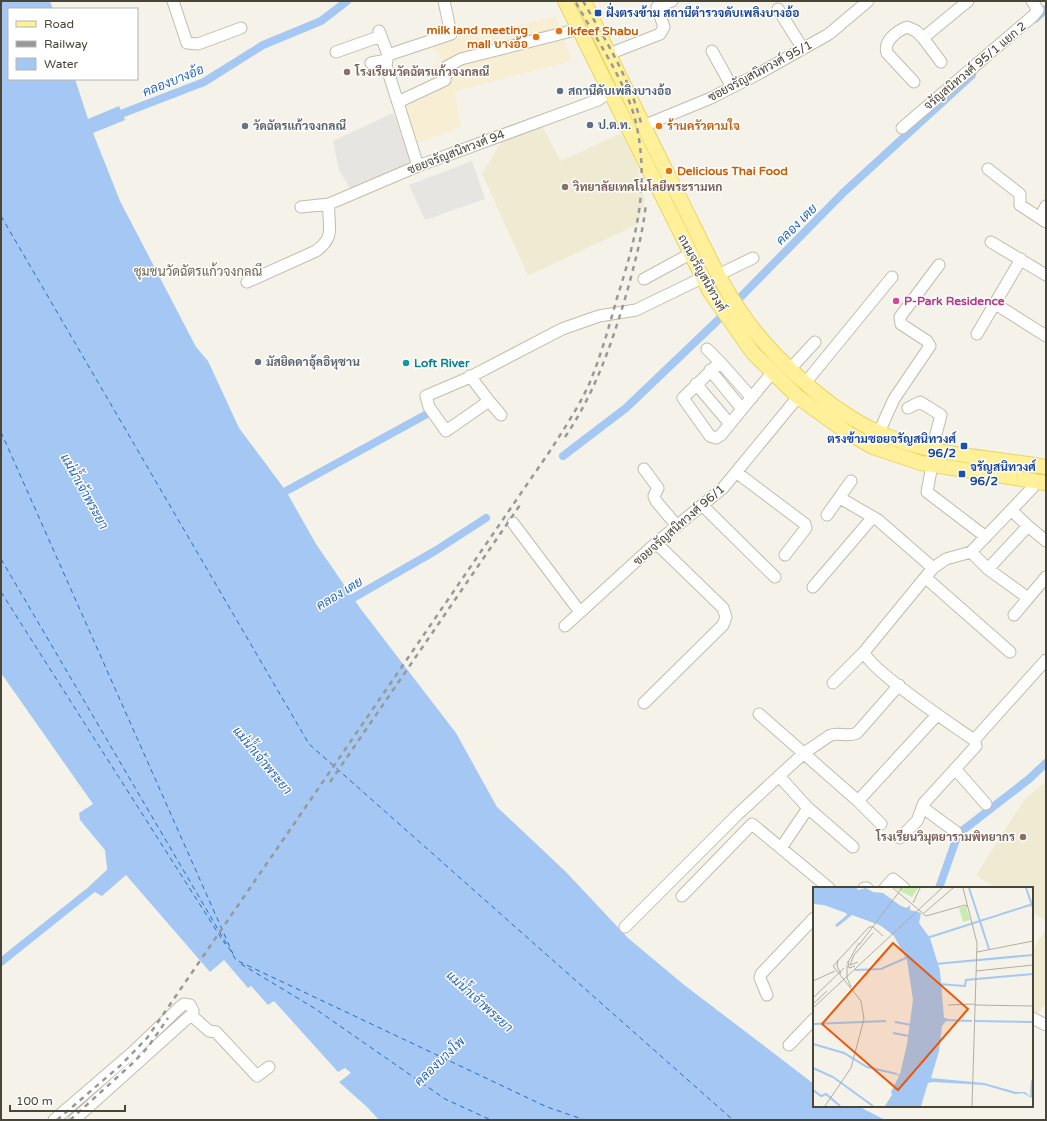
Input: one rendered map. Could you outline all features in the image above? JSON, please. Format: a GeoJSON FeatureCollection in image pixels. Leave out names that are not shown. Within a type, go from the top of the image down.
{"type":"FeatureCollection","features":[{"type":"Feature","properties":{"kind":"main road","name":"ถนนจรัญสนิทวงศ์"},"geometry":{"type":"LineString","coordinates":[[565,1],[702,278],[729,321],[753,353],[798,397],[848,433],[874,447],[903,458],[932,465],[1042,482]]}},
{"type":"Feature","properties":{"kind":"main road","name":"ถนนจรัญสนิทวงศ์"},"geometry":{"type":"LineString","coordinates":[[584,1],[643,126],[718,275],[740,311],[763,340],[806,382],[844,411],[880,432],[932,449],[1046,467]]}},
{"type":"Feature","properties":{"kind":"main road"},"geometry":{"type":"LineString","coordinates":[[594,60],[609,54]]}},
{"type":"Feature","properties":{"kind":"main road"},"geometry":{"type":"LineString","coordinates":[[609,92],[624,85]]}},
{"type":"Feature","properties":{"kind":"street"},"geometry":{"type":"LineString","coordinates":[[173,1],[187,43],[198,44],[241,28]]}},
{"type":"Feature","properties":{"kind":"street"},"geometry":{"type":"LineString","coordinates":[[371,63],[451,34],[444,1]]}},
{"type":"Feature","properties":{"kind":"street"},"geometry":{"type":"LineString","coordinates":[[609,54],[663,31],[664,27],[656,4],[672,1]]}},
{"type":"Feature","properties":{"kind":"street","name":"ซอยจรัญสนิทวงศ์ 95/1"},"geometry":{"type":"LineString","coordinates":[[643,126],[732,87],[803,49],[829,34],[868,1]]}},
{"type":"Feature","properties":{"kind":"street"},"geometry":{"type":"LineString","coordinates":[[923,38],[968,1]]}},
{"type":"Feature","properties":{"kind":"street","name":"จรัญสนิทวงศ์ 95/1 แยก 2"},"geometry":{"type":"LineString","coordinates":[[902,128],[1033,16],[1038,10],[1032,1]]}},
{"type":"Feature","properties":{"kind":"street"},"geometry":{"type":"LineString","coordinates":[[778,9],[803,49]]}},
{"type":"Feature","properties":{"kind":"street"},"geometry":{"type":"LineString","coordinates":[[914,82],[887,53],[886,43],[902,29],[907,27],[916,31],[923,38],[940,62]]}},
{"type":"Feature","properties":{"kind":"street"},"geometry":{"type":"LineString","coordinates":[[398,102],[445,80],[446,67],[462,59],[579,29]]}},
{"type":"Feature","properties":{"kind":"street"},"geometry":{"type":"LineString","coordinates":[[336,52],[380,34],[388,58],[386,65],[418,166]]}},
{"type":"Feature","properties":{"kind":"street"},"geometry":{"type":"LineString","coordinates":[[712,52],[732,87]]}},
{"type":"Feature","properties":{"kind":"street","name":"ซอยจรัญสนิทวงศ์ 94"},"geometry":{"type":"LineString","coordinates":[[301,207],[329,204],[418,166],[598,100],[609,92]]}},
{"type":"Feature","properties":{"kind":"street"},"geometry":{"type":"LineString","coordinates":[[988,170],[1020,194],[1020,205],[1043,220],[1046,206]]}},
{"type":"Feature","properties":{"kind":"street"},"geometry":{"type":"LineString","coordinates":[[247,282],[316,251],[326,244],[329,236],[329,204]]}},
{"type":"Feature","properties":{"kind":"street"},"geometry":{"type":"LineString","coordinates":[[991,242],[1046,275]]}},
{"type":"Feature","properties":{"kind":"street"},"geometry":{"type":"LineString","coordinates":[[644,279],[690,254]]}},
{"type":"Feature","properties":{"kind":"street"},"geometry":{"type":"LineString","coordinates":[[718,275],[753,258]]}},
{"type":"Feature","properties":{"kind":"street"},"geometry":{"type":"LineString","coordinates":[[977,334],[1020,259]]}},
{"type":"Feature","properties":{"kind":"street"},"geometry":{"type":"LineString","coordinates":[[880,432],[894,399],[930,346],[927,341],[901,324],[900,317],[939,265]]}},
{"type":"Feature","properties":{"kind":"street"},"geometry":{"type":"LineString","coordinates":[[806,382],[892,277]]}},
{"type":"Feature","properties":{"kind":"street"},"geometry":{"type":"LineString","coordinates":[[489,401],[446,431],[429,407],[426,396],[470,376],[562,328],[599,316],[636,310],[702,278]]}},
{"type":"Feature","properties":{"kind":"street"},"geometry":{"type":"LineString","coordinates":[[994,303],[1046,336]]}},
{"type":"Feature","properties":{"kind":"street"},"geometry":{"type":"LineString","coordinates":[[791,368],[815,342]]}},
{"type":"Feature","properties":{"kind":"street"},"geometry":{"type":"LineString","coordinates":[[707,349],[752,398]]}},
{"type":"Feature","properties":{"kind":"street"},"geometry":{"type":"LineString","coordinates":[[720,362],[696,384],[684,398],[710,436],[716,438],[721,435],[773,372]]}},
{"type":"Feature","properties":{"kind":"street"},"geometry":{"type":"LineString","coordinates":[[710,370],[742,409]]}},
{"type":"Feature","properties":{"kind":"street"},"geometry":{"type":"LineString","coordinates":[[470,376],[501,415]]}},
{"type":"Feature","properties":{"kind":"street"},"geometry":{"type":"LineString","coordinates":[[696,384],[730,424]]}},
{"type":"Feature","properties":{"kind":"street","name":"ซอยจรัญสนิทวงศ์ 96/1"},"geometry":{"type":"LineString","coordinates":[[566,626],[656,543],[723,488],[798,397]]}},
{"type":"Feature","properties":{"kind":"street"},"geometry":{"type":"LineString","coordinates":[[908,408],[920,402],[941,415],[932,449]]}},
{"type":"Feature","properties":{"kind":"street"},"geometry":{"type":"LineString","coordinates":[[932,465],[926,492],[986,537]]}},
{"type":"Feature","properties":{"kind":"street"},"geometry":{"type":"LineString","coordinates":[[644,469],[658,488],[654,496],[656,501],[677,526]]}},
{"type":"Feature","properties":{"kind":"street"},"geometry":{"type":"LineString","coordinates":[[736,472],[805,524],[806,528],[785,554]]}},
{"type":"Feature","properties":{"kind":"street"},"geometry":{"type":"LineString","coordinates":[[827,515],[840,498],[850,481]]}},
{"type":"Feature","properties":{"kind":"street"},"geometry":{"type":"LineString","coordinates":[[833,683],[864,652],[933,568],[946,559],[971,552],[1042,482]]}},
{"type":"Feature","properties":{"kind":"street"},"geometry":{"type":"LineString","coordinates":[[840,498],[873,517],[933,568]]}},
{"type":"Feature","properties":{"kind":"street"},"geometry":{"type":"LineString","coordinates":[[702,505],[775,577]]}},
{"type":"Feature","properties":{"kind":"street"},"geometry":{"type":"LineString","coordinates":[[1012,510],[1046,541]]}},
{"type":"Feature","properties":{"kind":"street"},"geometry":{"type":"LineString","coordinates":[[813,587],[873,517]]}},
{"type":"Feature","properties":{"kind":"street"},"geometry":{"type":"LineString","coordinates":[[512,523],[580,612]]}},
{"type":"Feature","properties":{"kind":"street"},"geometry":{"type":"LineString","coordinates":[[988,569],[1028,526]]}},
{"type":"Feature","properties":{"kind":"street"},"geometry":{"type":"LineString","coordinates":[[644,703],[719,629],[726,620],[723,608],[656,543]]}},
{"type":"Feature","properties":{"kind":"street"},"geometry":{"type":"LineString","coordinates":[[971,552],[988,569],[1028,598]]}},
{"type":"Feature","properties":{"kind":"street"},"geometry":{"type":"LineString","coordinates":[[1014,615],[1046,577]]}},
{"type":"Feature","properties":{"kind":"street"},"geometry":{"type":"LineString","coordinates":[[926,578],[1010,652]]}},
{"type":"Feature","properties":{"kind":"street"},"geometry":{"type":"LineString","coordinates":[[864,652],[866,658],[937,715],[974,740],[976,746],[956,770],[924,803],[917,821],[900,838]]}},
{"type":"Feature","properties":{"kind":"street"},"geometry":{"type":"LineString","coordinates":[[974,740],[1046,660]]}},
{"type":"Feature","properties":{"kind":"street"},"geometry":{"type":"LineString","coordinates":[[624,927],[738,814],[804,754],[833,734],[852,736],[857,733],[899,685]]}},
{"type":"Feature","properties":{"kind":"street"},"geometry":{"type":"LineString","coordinates":[[759,714],[858,801],[881,824]]}},
{"type":"Feature","properties":{"kind":"street"},"geometry":{"type":"LineString","coordinates":[[858,801],[937,715]]}},
{"type":"Feature","properties":{"kind":"street"},"geometry":{"type":"LineString","coordinates":[[956,770],[986,804]]}},
{"type":"Feature","properties":{"kind":"street"},"geometry":{"type":"LineString","coordinates":[[779,776],[808,808],[853,847]]}},
{"type":"Feature","properties":{"kind":"street"},"geometry":{"type":"LineString","coordinates":[[922,807],[956,832]]}},
{"type":"Feature","properties":{"kind":"street"},"geometry":{"type":"LineString","coordinates":[[781,848],[808,808]]}},
{"type":"Feature","properties":{"kind":"street"},"geometry":{"type":"LineString","coordinates":[[682,896],[752,824],[828,887]]}},
{"type":"Feature","properties":{"kind":"street"},"geometry":{"type":"LineString","coordinates":[[886,887],[893,879],[903,887]]}},
{"type":"Feature","properties":{"kind":"street"},"geometry":{"type":"LineString","coordinates":[[767,995],[760,978],[761,974],[813,919]]}},
{"type":"Feature","properties":{"kind":"street"},"geometry":{"type":"LineString","coordinates":[[54,1120],[133,1052],[180,1007],[184,1004],[190,1005],[193,1011],[190,1015],[74,1120]]}},
{"type":"Feature","properties":{"kind":"street"},"geometry":{"type":"LineString","coordinates":[[190,1015],[209,1031],[216,1032],[258,1076],[269,1067]]}},
{"type":"Feature","properties":{"kind":"street"},"geometry":{"type":"LineString","coordinates":[[1033,1018],[1046,1025]]}},
{"type":"Feature","properties":{"kind":"street"},"geometry":{"type":"LineString","coordinates":[[789,1045],[813,1020]]}},
{"type":"Feature","properties":{"kind":"shaded area"},"geometry":{"type":"Polygon","coordinates":[[[556,16],[572,61],[455,91],[461,127],[412,145],[396,95],[433,83],[426,69],[442,62],[431,45],[490,27],[493,32],[556,16]]]}},
{"type":"Feature","properties":{"kind":"shaded area"},"geometry":{"type":"Polygon","coordinates":[[[393,113],[412,164],[352,192],[339,170],[333,141],[393,113]]]}},
{"type":"Feature","properties":{"kind":"shaded area","name":"วิทยาลัยเทคโนโลยีพระรามหก"},"geometry":{"type":"Polygon","coordinates":[[[541,124],[561,161],[621,133],[637,164],[645,201],[638,224],[528,276],[482,173],[506,135],[541,124]]]}},
{"type":"Feature","properties":{"kind":"shaded area"},"geometry":{"type":"Polygon","coordinates":[[[472,161],[485,199],[425,220],[409,185],[472,161]]]}},
{"type":"Feature","properties":{"kind":"shaded area","name":"โรงเรียนวิมุตยารามพิทยากร"},"geometry":{"type":"Polygon","coordinates":[[[1046,781],[1046,921],[1033,913],[1033,887],[994,887],[976,875],[1024,800],[1046,781]]]}},
{"type":"Feature","properties":{"kind":"shaded area"},"geometry":{"type":"Polygon","coordinates":[[[1046,930],[1046,1003],[1037,1016],[1033,1014],[1033,948],[1046,930]]]}},
{"type":"Feature","properties":{"kind":"water"},"geometry":{"type":"Polygon","coordinates":[[[1,1],[50,1],[53,8],[8,8],[8,80],[75,80],[88,119],[119,106],[125,120],[93,133],[120,201],[196,347],[208,361],[239,428],[286,491],[316,544],[360,608],[456,733],[497,807],[566,872],[628,938],[683,984],[813,1083],[813,1107],[860,1107],[885,1120],[379,1120],[339,1082],[351,1073],[345,1068],[338,1072],[274,1001],[268,1005],[251,986],[248,988],[224,960],[210,972],[126,875],[102,896],[91,890],[97,888],[108,876],[105,850],[80,820],[79,813],[93,804],[1,673],[1,1]]]}},
{"type":"Feature","properties":{"kind":"waterway","name":"คลองบางอ้อ"},"geometry":{"type":"LineString","coordinates":[[113,117],[204,82],[263,45],[321,21],[347,1]]}},
{"type":"Feature","properties":{"kind":"waterway","name":"คลอง เตย"},"geometry":{"type":"LineString","coordinates":[[1035,19],[1046,9]]}},
{"type":"Feature","properties":{"kind":"waterway","name":"คลอง เตย"},"geometry":{"type":"LineString","coordinates":[[563,456],[626,408],[717,321],[844,192],[972,75]]}},
{"type":"Feature","properties":{"kind":"waterway"},"geometry":{"type":"LineString","coordinates":[[277,496],[427,414]]}},
{"type":"Feature","properties":{"kind":"waterway","name":"คลอง เตย"},"geometry":{"type":"LineString","coordinates":[[346,602],[435,551],[486,518]]}},
{"type":"Feature","properties":{"kind":"waterway"},"geometry":{"type":"LineString","coordinates":[[939,887],[958,834],[1029,779],[1046,763]]}},
{"type":"Feature","properties":{"kind":"waterway"},"geometry":{"type":"LineString","coordinates":[[1,962],[91,890],[115,868]]}},
{"type":"Feature","properties":{"kind":"ferry route"},"geometry":{"type":"LineString","coordinates":[[1,216],[309,744],[733,1120]]}},
{"type":"Feature","properties":{"kind":"ferry route"},"geometry":{"type":"LineString","coordinates":[[1,432],[233,954]]}},
{"type":"Feature","properties":{"kind":"ferry route"},"geometry":{"type":"LineString","coordinates":[[1,559],[236,960],[547,1107],[585,1120]]}},
{"type":"Feature","properties":{"kind":"ferry route"},"geometry":{"type":"LineString","coordinates":[[1,592],[225,944]]}},
{"type":"Feature","properties":{"kind":"ferry route"},"geometry":{"type":"LineString","coordinates":[[241,964],[314,1008],[445,1099],[491,1120]]}},
{"type":"Feature","properties":{"kind":"railway"},"geometry":{"type":"LineString","coordinates":[[57,1120],[121,1065],[147,1038],[552,448],[586,391],[608,330],[630,254],[639,212],[642,168],[636,123],[625,92],[610,60],[575,1]]}},
{"type":"Feature","properties":{"kind":"railway"},"geometry":{"type":"LineString","coordinates":[[583,1],[609,46],[624,76],[631,91],[641,123]]}},
{"type":"Feature","properties":{"kind":"railway"},"geometry":{"type":"LineString","coordinates":[[565,437],[585,403],[609,349],[636,259],[646,203]]}},
{"type":"Feature","properties":{"kind":"railway"},"geometry":{"type":"LineString","coordinates":[[330,782],[522,502]]}},
{"type":"Feature","properties":{"kind":"railway"},"geometry":{"type":"LineString","coordinates":[[70,1120],[134,1062],[148,1047],[168,1018]]}},
{"type":"Feature","properties":{"kind":"place","name":"ฝั่งตรงข้าม สถานีตำรวจดับเพลิงบางอ้อ"},"geometry":{"type":"Point","coordinates":[598,13]}},
{"type":"Feature","properties":{"kind":"place","name":"Ikfeef Shabu"},"geometry":{"type":"Point","coordinates":[559,31]}},
{"type":"Feature","properties":{"kind":"place","name":"milk land meeting mall บางอ้อ"},"geometry":{"type":"Point","coordinates":[536,37]}},
{"type":"Feature","properties":{"kind":"place","name":"โรงเรียนวัดฉัตรแก้วจงกลณี"},"geometry":{"type":"Point","coordinates":[347,72]}},
{"type":"Feature","properties":{"kind":"place","name":"สถานีดับเพลิงบางอ้อ"},"geometry":{"type":"Point","coordinates":[560,91]}},
{"type":"Feature","properties":{"kind":"place","name":"ป.ต.ท."},"geometry":{"type":"Point","coordinates":[590,125]}},
{"type":"Feature","properties":{"kind":"place","name":"วัดฉัตรแก้วจงกลณี"},"geometry":{"type":"Point","coordinates":[245,126]}},
{"type":"Feature","properties":{"kind":"place","name":"ร้านครัวตามใจ"},"geometry":{"type":"Point","coordinates":[659,126]}},
{"type":"Feature","properties":{"kind":"place","name":"Delicious Thai Food"},"geometry":{"type":"Point","coordinates":[669,171]}},
{"type":"Feature","properties":{"kind":"place","name":"วิทยาลัยเทคโนโลยีพระรามหก"},"geometry":{"type":"Point","coordinates":[565,187]}},
{"type":"Feature","properties":{"kind":"place","name":"P-Park Residence"},"geometry":{"type":"Point","coordinates":[896,301]}},
{"type":"Feature","properties":{"kind":"place","name":"มัสยิดดาอุ้ลอิหุซาน"},"geometry":{"type":"Point","coordinates":[258,362]}},
{"type":"Feature","properties":{"kind":"place","name":"Loft River"},"geometry":{"type":"Point","coordinates":[406,363]}},
{"type":"Feature","properties":{"kind":"place","name":"ตรงข้ามซอยจรัญสนิทวงศ์ 96/2"},"geometry":{"type":"Point","coordinates":[964,446]}},
{"type":"Feature","properties":{"kind":"place","name":"จรัญสนิทวงศ์ 96/2"},"geometry":{"type":"Point","coordinates":[962,474]}},
{"type":"Feature","properties":{"kind":"place","name":"โรงเรียนวิมุตยารามพิทยากร"},"geometry":{"type":"Point","coordinates":[1023,837]}},
{"type":"Feature","properties":{"kind":"district","name":"ชุมชนวัดฉัตรแก้วจงกลณี"},"geometry":{"type":"Point","coordinates":[198,271]}},
{"type":"Feature","properties":{"kind":"water label","name":"แม่น้ำเจ้าพระยา"},"geometry":{"type":"Point","coordinates":[85,491]}},
{"type":"Feature","properties":{"kind":"water label","name":"แม่น้ำเจ้าพระยา"},"geometry":{"type":"Point","coordinates":[263,760]}},
{"type":"Feature","properties":{"kind":"water label","name":"แม่น้ำเจ้าพระยา"},"geometry":{"type":"Point","coordinates":[480,1001]}},
{"type":"Feature","properties":{"kind":"water label","name":"คลองบางโพ"},"geometry":{"type":"Point","coordinates":[439,1061]}}]}
